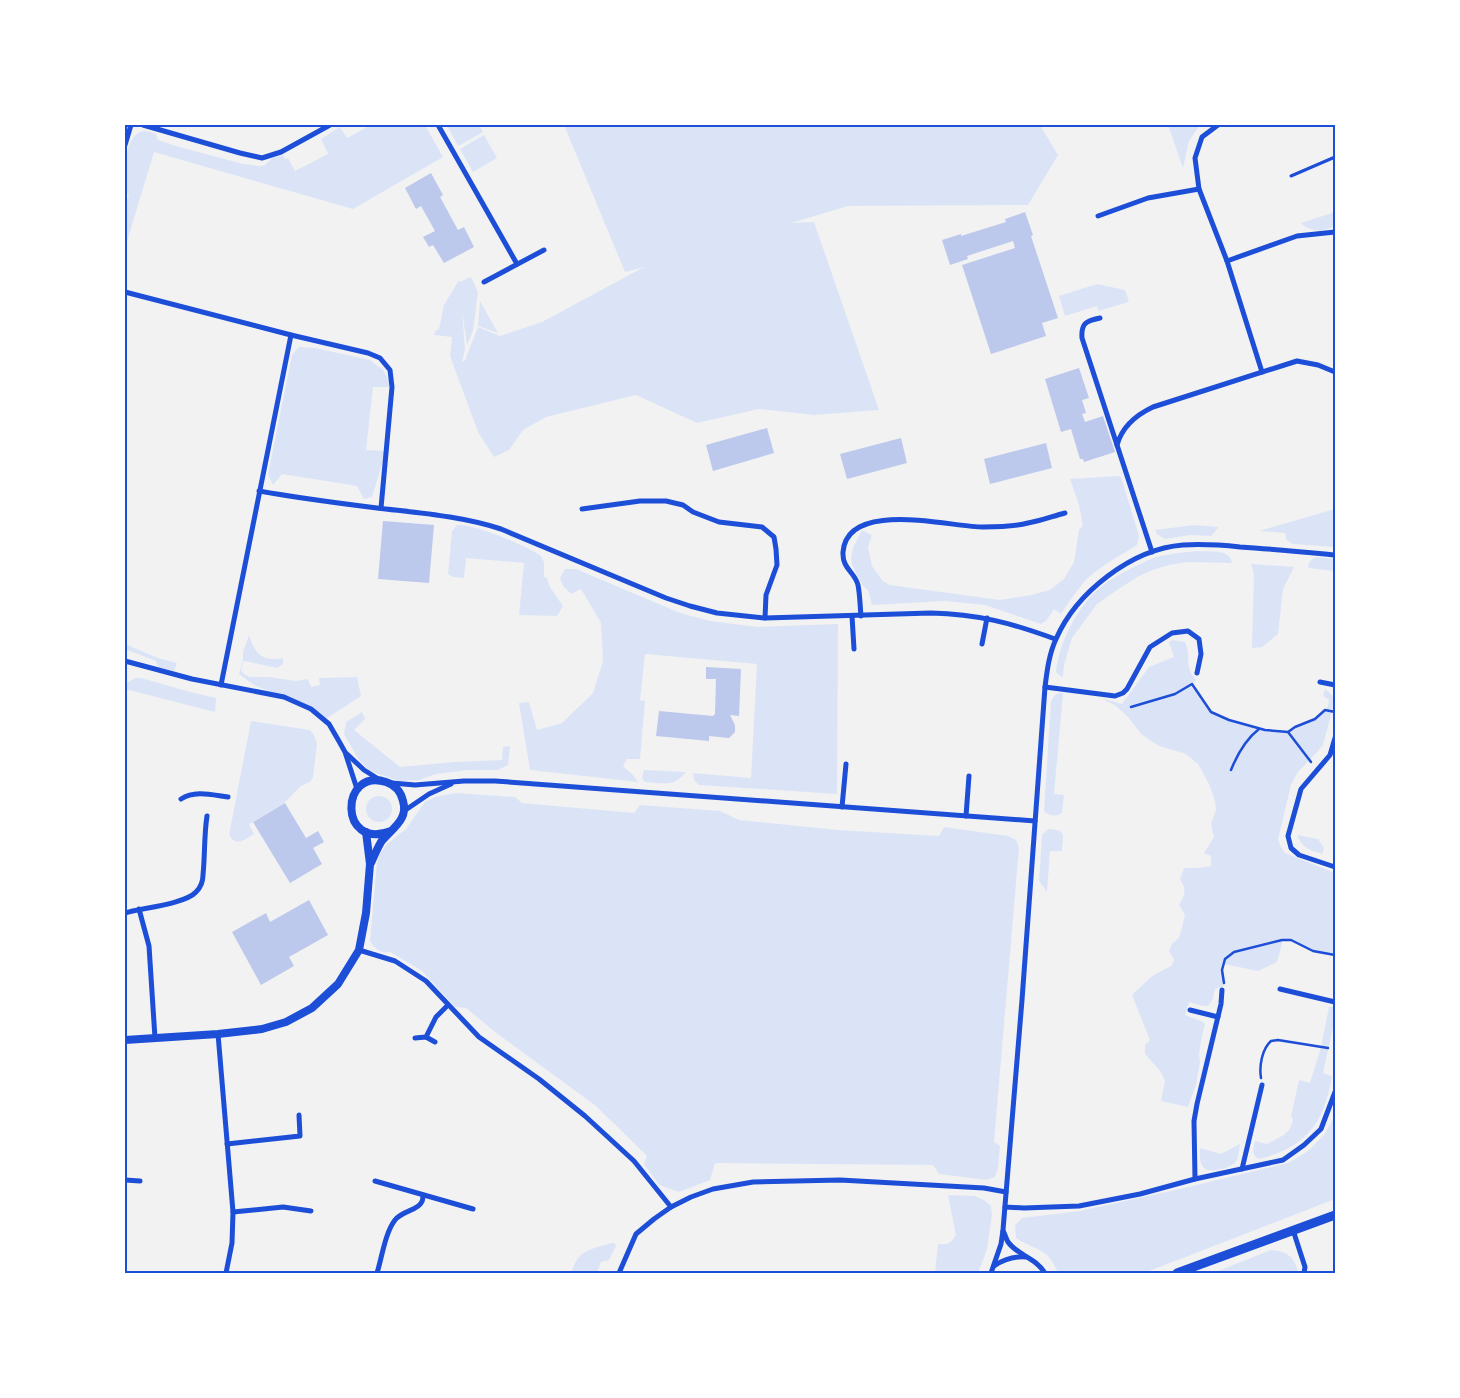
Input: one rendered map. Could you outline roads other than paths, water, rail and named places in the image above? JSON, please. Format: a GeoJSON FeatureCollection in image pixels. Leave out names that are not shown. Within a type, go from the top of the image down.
{"type":"FeatureCollection","features":[{"type":"Feature","properties":{"kind":"main road"},"geometry":{"type":"LineString","coordinates":[[1177,1273],[1335,1215]]}},
{"type":"Feature","properties":{"kind":"street"},"geometry":{"type":"LineString","coordinates":[[125,145],[131,125]]}},
{"type":"Feature","properties":{"kind":"street"},"geometry":{"type":"LineString","coordinates":[[143,125],[262,158],[281,152],[330,125]]}},
{"type":"Feature","properties":{"kind":"street"},"geometry":{"type":"LineString","coordinates":[[438,125],[517,264]]}},
{"type":"Feature","properties":{"kind":"street"},"geometry":{"type":"LineString","coordinates":[[1218,125],[1202,137],[1194,158],[1199,189],[1227,262],[1262,372]]}},
{"type":"Feature","properties":{"kind":"street"},"geometry":{"type":"LineString","coordinates":[[1098,216],[1148,198],[1199,189]]}},
{"type":"Feature","properties":{"kind":"street"},"geometry":{"type":"LineString","coordinates":[[1227,262],[1296,236],[1335,232]]}},
{"type":"Feature","properties":{"kind":"street"},"geometry":{"type":"LineString","coordinates":[[484,282],[544,250]]}},
{"type":"Feature","properties":{"kind":"street"},"geometry":{"type":"LineString","coordinates":[[125,292],[368,353],[380,358],[390,370],[392,387],[381,508]]}},
{"type":"Feature","properties":{"kind":"street"},"geometry":{"type":"LineString","coordinates":[[1100,318],[1084,324],[1082,338],[1152,552]]}},
{"type":"Feature","properties":{"kind":"street"},"geometry":{"type":"LineString","coordinates":[[221,685],[291,335]]}},
{"type":"Feature","properties":{"kind":"street"},"geometry":{"type":"LineString","coordinates":[[1117,446],[1120,436],[1131,421],[1153,407],[1297,361],[1318,365],[1335,372]]}},
{"type":"Feature","properties":{"kind":"street"},"geometry":{"type":"LineString","coordinates":[[259,491],[445,516],[483,523],[501,528],[666,598],[717,612],[765,618],[953,613],[1004,622],[1055,639]]}},
{"type":"Feature","properties":{"kind":"street"},"geometry":{"type":"LineString","coordinates":[[582,509],[640,501],[666,501],[683,505],[704,517],[719,522],[762,527],[774,537],[776,549],[776,565],[766,595],[765,618]]}},
{"type":"Feature","properties":{"kind":"street"},"geometry":{"type":"LineString","coordinates":[[861,616],[858,584],[844,564],[843,551],[849,535],[860,526],[881,520],[921,519],[984,527],[1026,524],[1065,513]]}},
{"type":"Feature","properties":{"kind":"street"},"geometry":{"type":"LineString","coordinates":[[991,1273],[1001,1244],[1003,1230],[1045,687],[1050,655],[1055,639],[1072,612],[1085,596],[1109,575],[1152,552],[1180,545],[1203,544],[1335,554]]}},
{"type":"Feature","properties":{"kind":"street"},"geometry":{"type":"LineString","coordinates":[[852,616],[854,649]]}},
{"type":"Feature","properties":{"kind":"street"},"geometry":{"type":"LineString","coordinates":[[982,644],[987,618]]}},
{"type":"Feature","properties":{"kind":"street"},"geometry":{"type":"LineString","coordinates":[[1045,687],[1116,696],[1127,689],[1150,647],[1172,633],[1188,632],[1199,639],[1201,654],[1197,672]]}},
{"type":"Feature","properties":{"kind":"street"},"geometry":{"type":"LineString","coordinates":[[125,661],[192,679],[284,697],[311,709],[329,724],[345,752],[357,789]]}},
{"type":"Feature","properties":{"kind":"street"},"geometry":{"type":"LineString","coordinates":[[1320,682],[1335,685]]}},
{"type":"Feature","properties":{"kind":"street"},"geometry":{"type":"LineString","coordinates":[[1335,738],[1330,755],[1301,789],[1288,836],[1291,848],[1299,855],[1335,867]]}},
{"type":"Feature","properties":{"kind":"street"},"geometry":{"type":"LineString","coordinates":[[345,752],[364,770],[380,780],[415,786],[495,781],[1035,821]]}},
{"type":"Feature","properties":{"kind":"street"},"geometry":{"type":"LineString","coordinates":[[842,807],[846,764]]}},
{"type":"Feature","properties":{"kind":"street"},"geometry":{"type":"LineString","coordinates":[[966,816],[969,776]]}},
{"type":"Feature","properties":{"kind":"street"},"geometry":{"type":"LineString","coordinates":[[380,780],[363,784],[357,789],[352,796],[351,813],[359,828],[366,832],[383,834],[391,831]]}},
{"type":"Feature","properties":{"kind":"street"},"geometry":{"type":"LineString","coordinates":[[404,811],[429,794],[456,782]]}},
{"type":"Feature","properties":{"kind":"street"},"geometry":{"type":"LineString","coordinates":[[370,864],[378,848],[402,819],[404,811],[401,795],[389,783]]}},
{"type":"Feature","properties":{"kind":"street"},"geometry":{"type":"LineString","coordinates":[[181,800],[192,794],[199,793],[228,797]]}},
{"type":"Feature","properties":{"kind":"street"},"geometry":{"type":"LineString","coordinates":[[125,913],[180,901],[195,894],[201,887],[207,816]]}},
{"type":"Feature","properties":{"kind":"street"},"geometry":{"type":"LineString","coordinates":[[125,1040],[262,1029],[286,1022],[312,1008],[338,984],[359,950],[366,913],[370,864],[366,832]]}},
{"type":"Feature","properties":{"kind":"street"},"geometry":{"type":"LineString","coordinates":[[139,909],[149,946],[155,1038]]}},
{"type":"Feature","properties":{"kind":"street"},"geometry":{"type":"LineString","coordinates":[[359,950],[395,961],[416,973],[432,986],[479,1037],[539,1079],[585,1116],[634,1161],[671,1207]]}},
{"type":"Feature","properties":{"kind":"street"},"geometry":{"type":"LineString","coordinates":[[1280,989],[1335,1002]]}},
{"type":"Feature","properties":{"kind":"street"},"geometry":{"type":"LineString","coordinates":[[1195,1179],[1194,1121],[1218,1017],[1222,990]]}},
{"type":"Feature","properties":{"kind":"street"},"geometry":{"type":"LineString","coordinates":[[426,1037],[436,1017],[448,1005]]}},
{"type":"Feature","properties":{"kind":"street"},"geometry":{"type":"LineString","coordinates":[[1190,1010],[1218,1017]]}},
{"type":"Feature","properties":{"kind":"street"},"geometry":{"type":"LineString","coordinates":[[218,1034],[233,1212],[232,1243],[226,1273]]}},
{"type":"Feature","properties":{"kind":"street"},"geometry":{"type":"LineString","coordinates":[[415,1038],[426,1037],[435,1042]]}},
{"type":"Feature","properties":{"kind":"street"},"geometry":{"type":"LineString","coordinates":[[1242,1168],[1262,1085]]}},
{"type":"Feature","properties":{"kind":"street"},"geometry":{"type":"LineString","coordinates":[[1004,1207],[1079,1206],[1140,1194],[1195,1179],[1283,1160],[1304,1145],[1321,1129],[1335,1092]]}},
{"type":"Feature","properties":{"kind":"street"},"geometry":{"type":"LineString","coordinates":[[227,1144],[300,1136],[299,1115]]}},
{"type":"Feature","properties":{"kind":"street"},"geometry":{"type":"LineString","coordinates":[[125,1180],[140,1181]]}},
{"type":"Feature","properties":{"kind":"street"},"geometry":{"type":"LineString","coordinates":[[619,1273],[636,1234],[671,1207],[690,1197],[713,1189],[753,1182],[840,1180],[984,1188],[1006,1192]]}},
{"type":"Feature","properties":{"kind":"street"},"geometry":{"type":"LineString","coordinates":[[375,1181],[473,1209]]}},
{"type":"Feature","properties":{"kind":"street"},"geometry":{"type":"LineString","coordinates":[[377,1273],[394,1222],[402,1213],[419,1206],[422,1203],[423,1195]]}},
{"type":"Feature","properties":{"kind":"street"},"geometry":{"type":"LineString","coordinates":[[233,1212],[283,1207],[312,1211]]}},
{"type":"Feature","properties":{"kind":"street"},"geometry":{"type":"LineString","coordinates":[[1003,1230],[1008,1242],[1040,1266],[1045,1273]]}},
{"type":"Feature","properties":{"kind":"street"},"geometry":{"type":"LineString","coordinates":[[1293,1230],[1305,1267],[1304,1273]]}},
{"type":"Feature","properties":{"kind":"street"},"geometry":{"type":"LineString","coordinates":[[994,1266],[1008,1258],[1017,1256],[1030,1258]]}},
{"type":"Feature","properties":{"kind":"lane"},"geometry":{"type":"LineString","coordinates":[[1291,176],[1335,157]]}}]}
